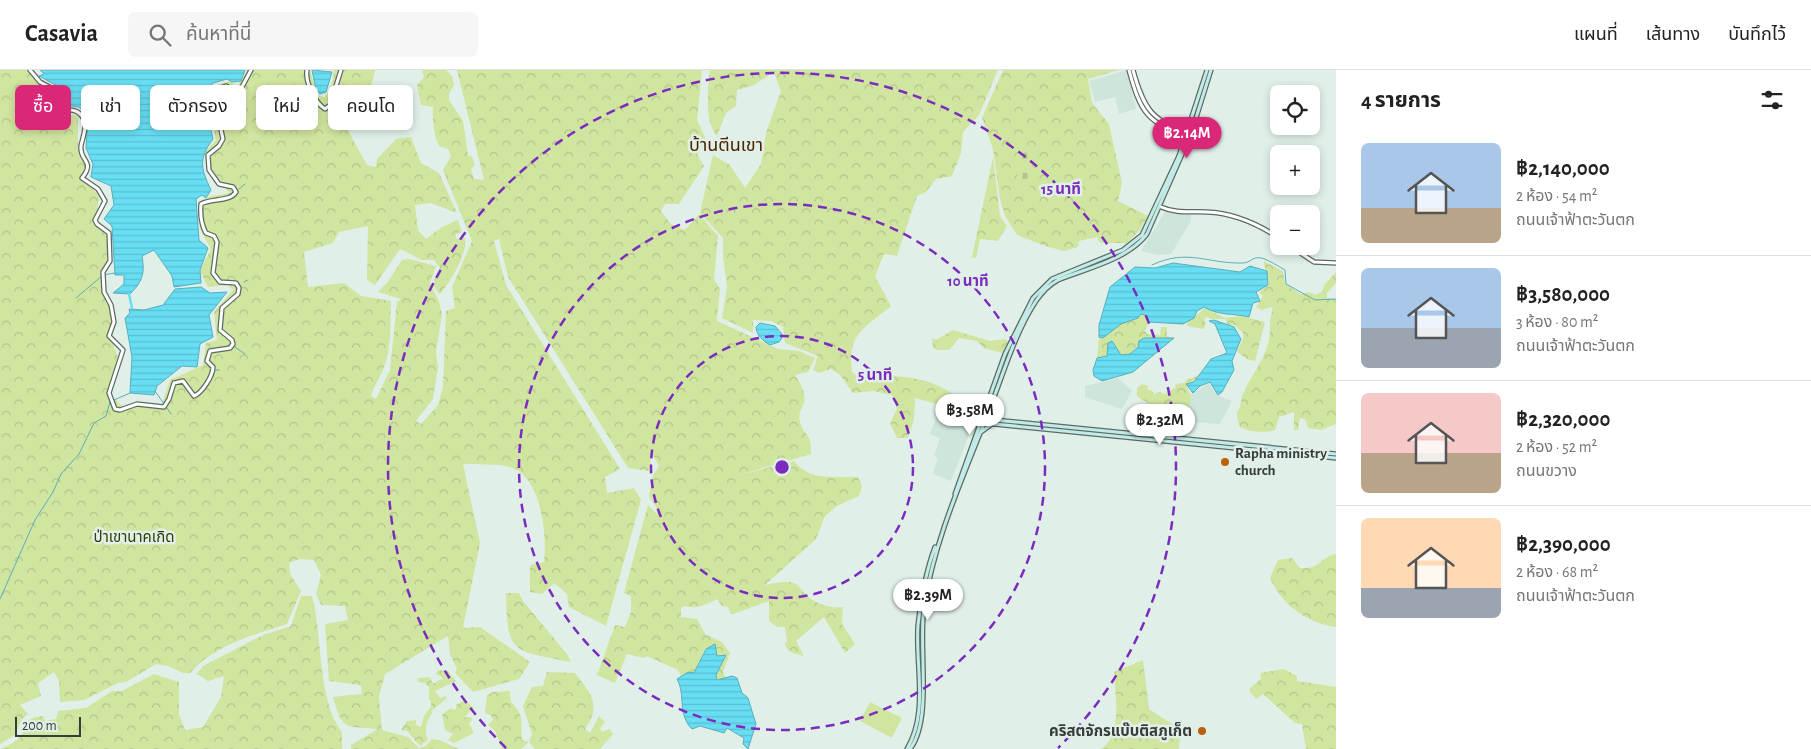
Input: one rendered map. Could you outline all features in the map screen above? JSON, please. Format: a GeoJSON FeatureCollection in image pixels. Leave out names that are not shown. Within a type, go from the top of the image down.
{"type":"FeatureCollection","features":[{"type":"Feature","properties":{"kind":"main road"},"geometry":{"type":"LineString","coordinates":[[1189,135],[1207,70]]}},
{"type":"Feature","properties":{"kind":"main road"},"geometry":{"type":"LineString","coordinates":[[909,749],[916,742],[922,716],[924,658],[921,627],[928,581],[937,548],[981,432],[983,421],[988,413],[1008,359],[1034,305],[1042,293],[1055,282],[1136,246],[1147,234],[1189,135],[1211,70]]}},
{"type":"Feature","properties":{"kind":"main road"},"geometry":{"type":"LineString","coordinates":[[909,749],[915,736],[919,718],[918,627],[925,584],[934,551],[983,421],[1005,354],[1037,293],[1056,277],[1133,244],[1145,230],[1159,206]]}},
{"type":"Feature","properties":{"kind":"main road"},"geometry":{"type":"LineString","coordinates":[[988,413],[994,422]]}},
{"type":"Feature","properties":{"kind":"main road"},"geometry":{"type":"LineString","coordinates":[[983,421],[1254,448],[1336,454]]}},
{"type":"Feature","properties":{"kind":"main road"},"geometry":{"type":"LineString","coordinates":[[981,432],[994,422]]}},
{"type":"Feature","properties":{"kind":"main road"},"geometry":{"type":"LineString","coordinates":[[1298,452],[1336,458]]}},
{"type":"Feature","properties":{"kind":"street"},"geometry":{"type":"LineString","coordinates":[[30,70],[40,82],[53,89],[53,106],[59,110],[75,110],[82,116],[86,132],[81,146],[88,164],[88,171],[82,178],[102,193],[105,201],[96,220],[97,224],[109,233],[110,261],[103,272],[104,292],[112,305],[114,322],[109,336],[123,350],[109,393],[115,409],[120,410],[137,404],[164,407],[169,399],[174,383],[180,380],[184,381],[194,396],[198,395],[213,372],[214,367],[207,361],[210,352],[230,348],[233,344],[232,340],[220,330],[222,308],[238,294],[239,288],[236,283],[220,282],[212,274],[217,242],[214,236],[206,233],[202,227],[200,213],[201,204],[214,199],[229,198],[236,192],[233,187],[219,184],[209,170],[208,155],[219,146],[223,139],[218,116],[211,99],[214,93],[223,87],[226,86],[235,91],[242,87],[251,70]]}},
{"type":"Feature","properties":{"kind":"street"},"geometry":{"type":"LineString","coordinates":[[307,70],[306,76],[318,103],[325,109],[330,105],[341,70]]}},
{"type":"Feature","properties":{"kind":"street"},"geometry":{"type":"LineString","coordinates":[[1131,70],[1142,99],[1149,111],[1162,123],[1189,135]]}},
{"type":"Feature","properties":{"kind":"street"},"geometry":{"type":"LineString","coordinates":[[1159,206],[1173,212],[1222,213],[1264,228],[1270,232]]}},
{"type":"Feature","properties":{"kind":"street"},"geometry":{"type":"LineString","coordinates":[[1304,255],[1314,262],[1336,263]]}},
{"type":"Feature","properties":{"kind":"shaded area"},"geometry":{"type":"Polygon","coordinates":[[[1127,70],[1136,109],[1119,114],[1115,97],[1095,102],[1089,81],[1127,70]]]}},
{"type":"Feature","properties":{"kind":"shaded area"},"geometry":{"type":"Polygon","coordinates":[[[1166,210],[1174,213],[1191,213],[1191,221],[1171,254],[1158,255],[1141,251],[1166,210]]]}},
{"type":"Feature","properties":{"kind":"shaded area"},"geometry":{"type":"Polygon","coordinates":[[[1118,378],[1132,391],[1122,409],[1085,397],[1085,386],[1118,378]]]}},
{"type":"Feature","properties":{"kind":"shaded area"},"geometry":{"type":"Polygon","coordinates":[[[1209,383],[1218,396],[1232,401],[1220,424],[1193,422],[1187,416],[1191,394],[1209,383]]]}},
{"type":"Feature","properties":{"kind":"shaded area"},"geometry":{"type":"Polygon","coordinates":[[[940,407],[975,420],[951,481],[933,474],[938,458],[934,456],[940,438],[930,434],[940,407]]]}},
{"type":"Feature","properties":{"kind":"green space","name":"ป่าเขานาคเกิด"},"geometry":{"type":"Polygon","coordinates":[[[0,70],[32,70],[41,85],[15,85],[15,130],[71,130],[71,115],[78,115],[78,149],[85,164],[85,180],[99,196],[96,224],[108,234],[110,261],[103,275],[104,292],[111,306],[114,322],[108,332],[118,357],[107,393],[125,408],[134,405],[161,407],[170,380],[203,365],[206,343],[217,340],[214,312],[233,290],[228,285],[208,287],[200,271],[211,249],[200,229],[198,202],[211,196],[230,193],[207,171],[205,152],[216,140],[214,130],[246,130],[246,85],[238,85],[247,70],[310,70],[314,85],[256,85],[256,130],[318,130],[318,95],[325,97],[328,91],[328,130],[348,130],[367,165],[376,167],[377,159],[396,139],[411,137],[421,163],[439,173],[457,213],[431,203],[415,205],[418,230],[426,239],[442,227],[458,220],[462,232],[456,234],[456,239],[465,238],[464,252],[461,260],[440,294],[434,284],[440,268],[434,260],[422,260],[400,249],[375,285],[367,280],[368,226],[339,232],[333,243],[304,252],[308,287],[344,283],[361,296],[391,301],[387,359],[371,396],[376,399],[390,370],[397,302],[401,299],[378,292],[387,283],[402,260],[409,259],[436,266],[430,283],[439,302],[442,314],[436,352],[438,368],[433,399],[416,421],[421,424],[438,405],[443,387],[446,311],[455,308],[452,287],[472,241],[443,170],[451,156],[448,149],[439,146],[437,142],[433,107],[421,105],[417,85],[424,77],[422,70],[446,70],[452,76],[454,85],[449,94],[449,100],[463,121],[468,155],[472,157],[475,165],[471,169],[474,179],[484,180],[457,70],[702,70],[697,120],[710,148],[702,148],[697,154],[704,166],[679,204],[665,204],[661,211],[671,224],[685,230],[699,214],[718,236],[714,279],[720,289],[717,321],[778,349],[799,351],[815,358],[808,372],[795,375],[804,394],[799,418],[810,440],[811,454],[732,477],[794,461],[801,468],[815,475],[858,477],[862,487],[859,496],[837,506],[825,516],[816,539],[765,585],[784,582],[796,584],[807,596],[819,604],[829,607],[843,607],[842,624],[855,644],[845,653],[824,617],[796,641],[804,656],[795,654],[785,644],[787,641],[785,627],[777,627],[769,621],[769,601],[733,614],[730,613],[728,607],[722,606],[717,599],[701,606],[685,606],[681,608],[681,617],[697,619],[705,634],[722,642],[730,653],[723,672],[726,679],[718,680],[716,675],[726,655],[716,656],[715,645],[705,649],[694,673],[688,672],[681,676],[678,670],[647,656],[644,658],[627,654],[615,683],[597,675],[615,625],[625,627],[631,612],[631,596],[624,593],[648,505],[657,514],[656,507],[649,496],[653,475],[659,466],[652,453],[649,471],[628,468],[508,277],[499,239],[494,241],[506,285],[620,469],[605,477],[607,493],[634,488],[641,500],[606,626],[569,607],[567,594],[554,583],[542,594],[530,592],[530,565],[544,562],[545,551],[540,509],[536,496],[523,474],[508,466],[463,464],[480,543],[463,628],[480,627],[530,662],[519,679],[473,692],[455,673],[457,669],[450,654],[448,636],[385,674],[379,697],[382,730],[408,737],[419,748],[426,746],[432,739],[459,749],[351,749],[351,745],[378,729],[358,728],[347,725],[343,722],[336,708],[333,697],[362,694],[361,685],[329,681],[325,624],[348,620],[345,606],[321,605],[316,594],[321,575],[314,560],[299,559],[289,563],[290,574],[301,591],[287,624],[248,637],[223,648],[200,663],[190,673],[183,673],[168,666],[156,664],[126,682],[118,683],[84,700],[60,702],[59,681],[54,672],[38,683],[41,696],[20,705],[28,714],[22,719],[15,735],[0,744],[0,70]]]}},
{"type":"Feature","properties":{"kind":"green space"},"geometry":{"type":"Polygon","coordinates":[[[334,70],[375,70],[371,85],[331,85],[334,70]]]}},
{"type":"Feature","properties":{"kind":"green space"},"geometry":{"type":"Polygon","coordinates":[[[710,70],[998,70],[979,115],[963,132],[961,153],[952,176],[936,179],[926,192],[917,196],[897,256],[884,254],[875,276],[891,306],[865,327],[855,340],[852,348],[852,372],[859,378],[908,377],[931,383],[953,394],[940,405],[915,398],[914,419],[908,438],[897,438],[890,423],[897,409],[892,395],[873,391],[853,393],[840,375],[831,369],[819,373],[813,370],[818,356],[785,343],[783,327],[771,321],[753,320],[753,333],[722,318],[727,287],[723,238],[700,213],[713,155],[730,165],[745,188],[761,164],[766,133],[781,91],[774,72],[754,85],[737,90],[736,106],[726,113],[717,136],[710,122],[709,114],[710,70]]]}},
{"type":"Feature","properties":{"kind":"green space"},"geometry":{"type":"Polygon","coordinates":[[[1003,70],[1119,70],[1088,79],[1092,103],[1109,124],[1122,183],[1118,201],[1148,216],[1139,231],[1127,243],[1100,243],[1097,237],[1079,241],[1078,247],[1064,251],[1017,235],[1005,216],[1000,199],[993,149],[982,118],[1003,70]]]}},
{"type":"Feature","properties":{"kind":"green space"},"geometry":{"type":"Polygon","coordinates":[[[230,81],[235,85],[218,85],[230,81]]]}},
{"type":"Feature","properties":{"kind":"green space"},"geometry":{"type":"Polygon","coordinates":[[[1031,146],[1034,158],[1030,188],[1025,192],[1020,192],[1017,179],[1021,147],[1031,146]]]}},
{"type":"Feature","properties":{"kind":"green space"},"geometry":{"type":"Polygon","coordinates":[[[993,157],[1000,216],[1007,226],[998,241],[980,239],[976,258],[972,257],[993,157]]]}},
{"type":"Feature","properties":{"kind":"green space"},"geometry":{"type":"Polygon","coordinates":[[[1264,261],[1283,271],[1285,284],[1301,294],[1310,292],[1315,295],[1322,292],[1325,284],[1336,272],[1336,283],[1327,293],[1327,298],[1336,300],[1336,424],[1321,430],[1308,428],[1305,419],[1300,418],[1298,430],[1294,430],[1294,412],[1279,417],[1275,430],[1272,431],[1251,431],[1239,425],[1237,412],[1240,408],[1242,397],[1265,352],[1270,333],[1272,307],[1262,310],[1256,307],[1263,296],[1259,292],[1269,285],[1264,261]]]}},
{"type":"Feature","properties":{"kind":"green space"},"geometry":{"type":"Polygon","coordinates":[[[1205,308],[1225,318],[1241,316],[1265,322],[1255,361],[1249,360],[1237,352],[1243,339],[1243,333],[1234,325],[1227,325],[1226,319],[1206,317],[1204,329],[1187,326],[1187,323],[1205,308]]]}},
{"type":"Feature","properties":{"kind":"green space"},"geometry":{"type":"Polygon","coordinates":[[[1141,314],[1145,315],[1149,322],[1145,331],[1147,334],[1160,335],[1161,327],[1167,327],[1167,336],[1174,338],[1144,338],[1130,354],[1121,355],[1112,342],[1108,343],[1107,356],[1097,358],[1099,337],[1104,338],[1121,324],[1138,318],[1141,314]]]}},
{"type":"Feature","properties":{"kind":"green space"},"geometry":{"type":"Polygon","coordinates":[[[953,330],[990,341],[1004,339],[1009,341],[1002,353],[984,348],[977,341],[959,338],[949,350],[933,348],[932,338],[936,340],[953,330]]]}},
{"type":"Feature","properties":{"kind":"green space"},"geometry":{"type":"Polygon","coordinates":[[[1200,374],[1194,382],[1186,384],[1191,397],[1187,415],[1155,406],[1137,396],[1137,388],[1142,384],[1148,386],[1147,389],[1154,394],[1159,392],[1165,394],[1176,387],[1175,384],[1184,383],[1188,378],[1191,379],[1200,374]]]}},
{"type":"Feature","properties":{"kind":"green space"},"geometry":{"type":"Polygon","coordinates":[[[1336,554],[1335,627],[1305,617],[1296,611],[1281,596],[1270,578],[1278,560],[1292,558],[1300,568],[1307,568],[1336,554]]]}},
{"type":"Feature","properties":{"kind":"green space"},"geometry":{"type":"Polygon","coordinates":[[[506,593],[519,593],[523,601],[567,654],[571,662],[525,652],[517,647],[508,629],[506,593]]]}},
{"type":"Feature","properties":{"kind":"green space"},"geometry":{"type":"Polygon","coordinates":[[[301,596],[312,596],[324,686],[334,719],[342,732],[342,749],[0,749],[19,738],[32,718],[43,716],[45,721],[56,719],[58,711],[86,708],[112,691],[122,691],[154,674],[179,682],[179,715],[185,730],[203,727],[221,697],[224,676],[208,681],[197,674],[203,666],[263,635],[291,626],[301,596]]]}},
{"type":"Feature","properties":{"kind":"green space"},"geometry":{"type":"Polygon","coordinates":[[[1143,660],[1149,709],[1172,724],[1180,735],[1179,749],[1101,749],[1108,742],[1115,724],[1114,672],[1143,660]]]}},
{"type":"Feature","properties":{"kind":"green space"},"geometry":{"type":"Polygon","coordinates":[[[1284,669],[1297,676],[1297,681],[1336,687],[1336,749],[1306,749],[1302,724],[1295,723],[1263,694],[1256,699],[1250,692],[1249,689],[1261,679],[1260,673],[1284,669]]]}},
{"type":"Feature","properties":{"kind":"green space"},"geometry":{"type":"Polygon","coordinates":[[[438,670],[448,671],[456,681],[435,691],[440,698],[446,696],[447,698],[431,711],[433,712],[427,722],[426,729],[428,740],[420,746],[407,731],[401,730],[407,721],[416,720],[416,725],[421,727],[424,716],[431,707],[431,701],[429,700],[429,687],[425,683],[418,682],[418,678],[429,677],[433,683],[436,683],[443,679],[436,674],[438,670]]]}},
{"type":"Feature","properties":{"kind":"green space"},"geometry":{"type":"Polygon","coordinates":[[[547,672],[575,673],[590,693],[594,706],[593,713],[585,729],[590,733],[599,716],[605,722],[600,728],[602,732],[609,729],[613,734],[600,749],[535,749],[529,742],[532,734],[523,706],[532,687],[543,686],[547,672]]]}},
{"type":"Feature","properties":{"kind":"green space"},"geometry":{"type":"Polygon","coordinates":[[[510,691],[511,702],[521,716],[522,740],[529,742],[521,749],[502,749],[495,731],[488,725],[493,720],[491,715],[485,713],[487,695],[493,692],[510,691]]]}},
{"type":"Feature","properties":{"kind":"green space"},"geometry":{"type":"Polygon","coordinates":[[[465,700],[474,708],[464,717],[471,717],[472,720],[469,723],[474,733],[454,743],[448,740],[453,734],[445,730],[442,714],[451,708],[456,709],[456,705],[465,700]]]}},
{"type":"Feature","properties":{"kind":"green space"},"geometry":{"type":"Polygon","coordinates":[[[870,702],[902,718],[892,738],[860,721],[870,702]]]}},
{"type":"Feature","properties":{"kind":"water"},"geometry":{"type":"Polygon","coordinates":[[[40,70],[245,70],[241,81],[232,82],[227,79],[212,85],[150,85],[150,130],[211,130],[213,139],[203,158],[203,170],[211,190],[206,198],[202,195],[196,199],[199,240],[208,248],[200,270],[201,283],[174,287],[172,276],[154,250],[142,256],[142,277],[130,294],[113,293],[124,284],[124,275],[115,275],[112,226],[104,219],[114,205],[111,186],[91,177],[93,164],[86,148],[87,130],[140,130],[140,85],[81,85],[81,109],[71,106],[71,85],[56,85],[39,76],[44,74],[40,70]]]}},
{"type":"Feature","properties":{"kind":"water"},"geometry":{"type":"Polygon","coordinates":[[[312,70],[332,72],[326,92],[320,94],[318,92],[318,85],[315,85],[312,70]]]}},
{"type":"Feature","properties":{"kind":"water"},"geometry":{"type":"Polygon","coordinates":[[[1173,263],[1240,272],[1250,266],[1267,271],[1268,285],[1256,292],[1260,301],[1253,303],[1249,317],[1221,313],[1204,307],[1197,311],[1194,318],[1183,324],[1149,322],[1145,315],[1141,314],[1138,318],[1121,324],[1103,338],[1099,337],[1099,325],[1110,287],[1135,267],[1155,268],[1173,263]]]}},
{"type":"Feature","properties":{"kind":"water"},"geometry":{"type":"Polygon","coordinates":[[[201,287],[210,293],[227,292],[209,315],[213,337],[200,344],[197,367],[182,366],[157,386],[154,395],[130,393],[132,357],[125,318],[130,313],[129,309],[144,310],[163,305],[175,289],[201,287]]]}},
{"type":"Feature","properties":{"kind":"water"},"geometry":{"type":"Polygon","coordinates":[[[1214,320],[1234,327],[1241,339],[1232,361],[1234,370],[1222,392],[1218,395],[1210,382],[1200,386],[1193,393],[1186,384],[1194,382],[1211,359],[1227,353],[1215,324],[1209,321],[1214,320]]]}},
{"type":"Feature","properties":{"kind":"water"},"geometry":{"type":"Polygon","coordinates":[[[760,323],[775,326],[782,334],[779,342],[770,345],[762,340],[756,330],[760,323]]]}},
{"type":"Feature","properties":{"kind":"water"},"geometry":{"type":"Polygon","coordinates":[[[1144,338],[1174,338],[1133,372],[1102,381],[1094,376],[1093,370],[1097,358],[1107,356],[1108,343],[1112,341],[1121,355],[1130,354],[1138,347],[1139,341],[1144,338]]]}},
{"type":"Feature","properties":{"kind":"water"},"geometry":{"type":"Polygon","coordinates":[[[715,644],[717,656],[726,655],[716,675],[717,680],[732,676],[737,678],[742,693],[748,698],[756,724],[748,749],[743,744],[744,738],[727,728],[724,733],[700,726],[692,729],[687,723],[683,711],[680,685],[677,679],[688,672],[694,673],[706,649],[715,644]]]}},
{"type":"Feature","properties":{"kind":"waterway"},"geometry":{"type":"LineString","coordinates":[[239,189],[245,184]]}},
{"type":"Feature","properties":{"kind":"waterway"},"geometry":{"type":"LineString","coordinates":[[1152,265],[1165,260],[1187,257],[1230,263],[1243,263],[1261,258],[1285,270],[1286,284],[1315,300],[1336,299]]}},
{"type":"Feature","properties":{"kind":"waterway"},"geometry":{"type":"LineString","coordinates":[[76,298],[103,275],[115,273]]}},
{"type":"Feature","properties":{"kind":"waterway"},"geometry":{"type":"LineString","coordinates":[[244,282],[248,280]]}},
{"type":"Feature","properties":{"kind":"waterway"},"geometry":{"type":"LineString","coordinates":[[129,294],[132,308]]}},
{"type":"Feature","properties":{"kind":"waterway"},"geometry":{"type":"LineString","coordinates":[[235,347],[245,354]]}},
{"type":"Feature","properties":{"kind":"waterway"},"geometry":{"type":"LineString","coordinates":[[155,391],[171,414]]}},
{"type":"Feature","properties":{"kind":"waterway"},"geometry":{"type":"LineString","coordinates":[[114,400],[130,393]]}},
{"type":"Feature","properties":{"kind":"waterway"},"geometry":{"type":"LineString","coordinates":[[0,599],[35,520],[53,492],[61,474],[79,454],[94,423],[106,416],[110,402]]}},
{"type":"Feature","properties":{"kind":"place","name":"Rapha ministry church"},"geometry":{"type":"Point","coordinates":[1225,462]}},
{"type":"Feature","properties":{"kind":"place","name":"คริสตจักรแบ๊บติสภูเก็ต"},"geometry":{"type":"Point","coordinates":[1202,731]}},
{"type":"Feature","properties":{"kind":"district","name":"บ้านตีนเขา"},"geometry":{"type":"Point","coordinates":[726,145]}}]}
